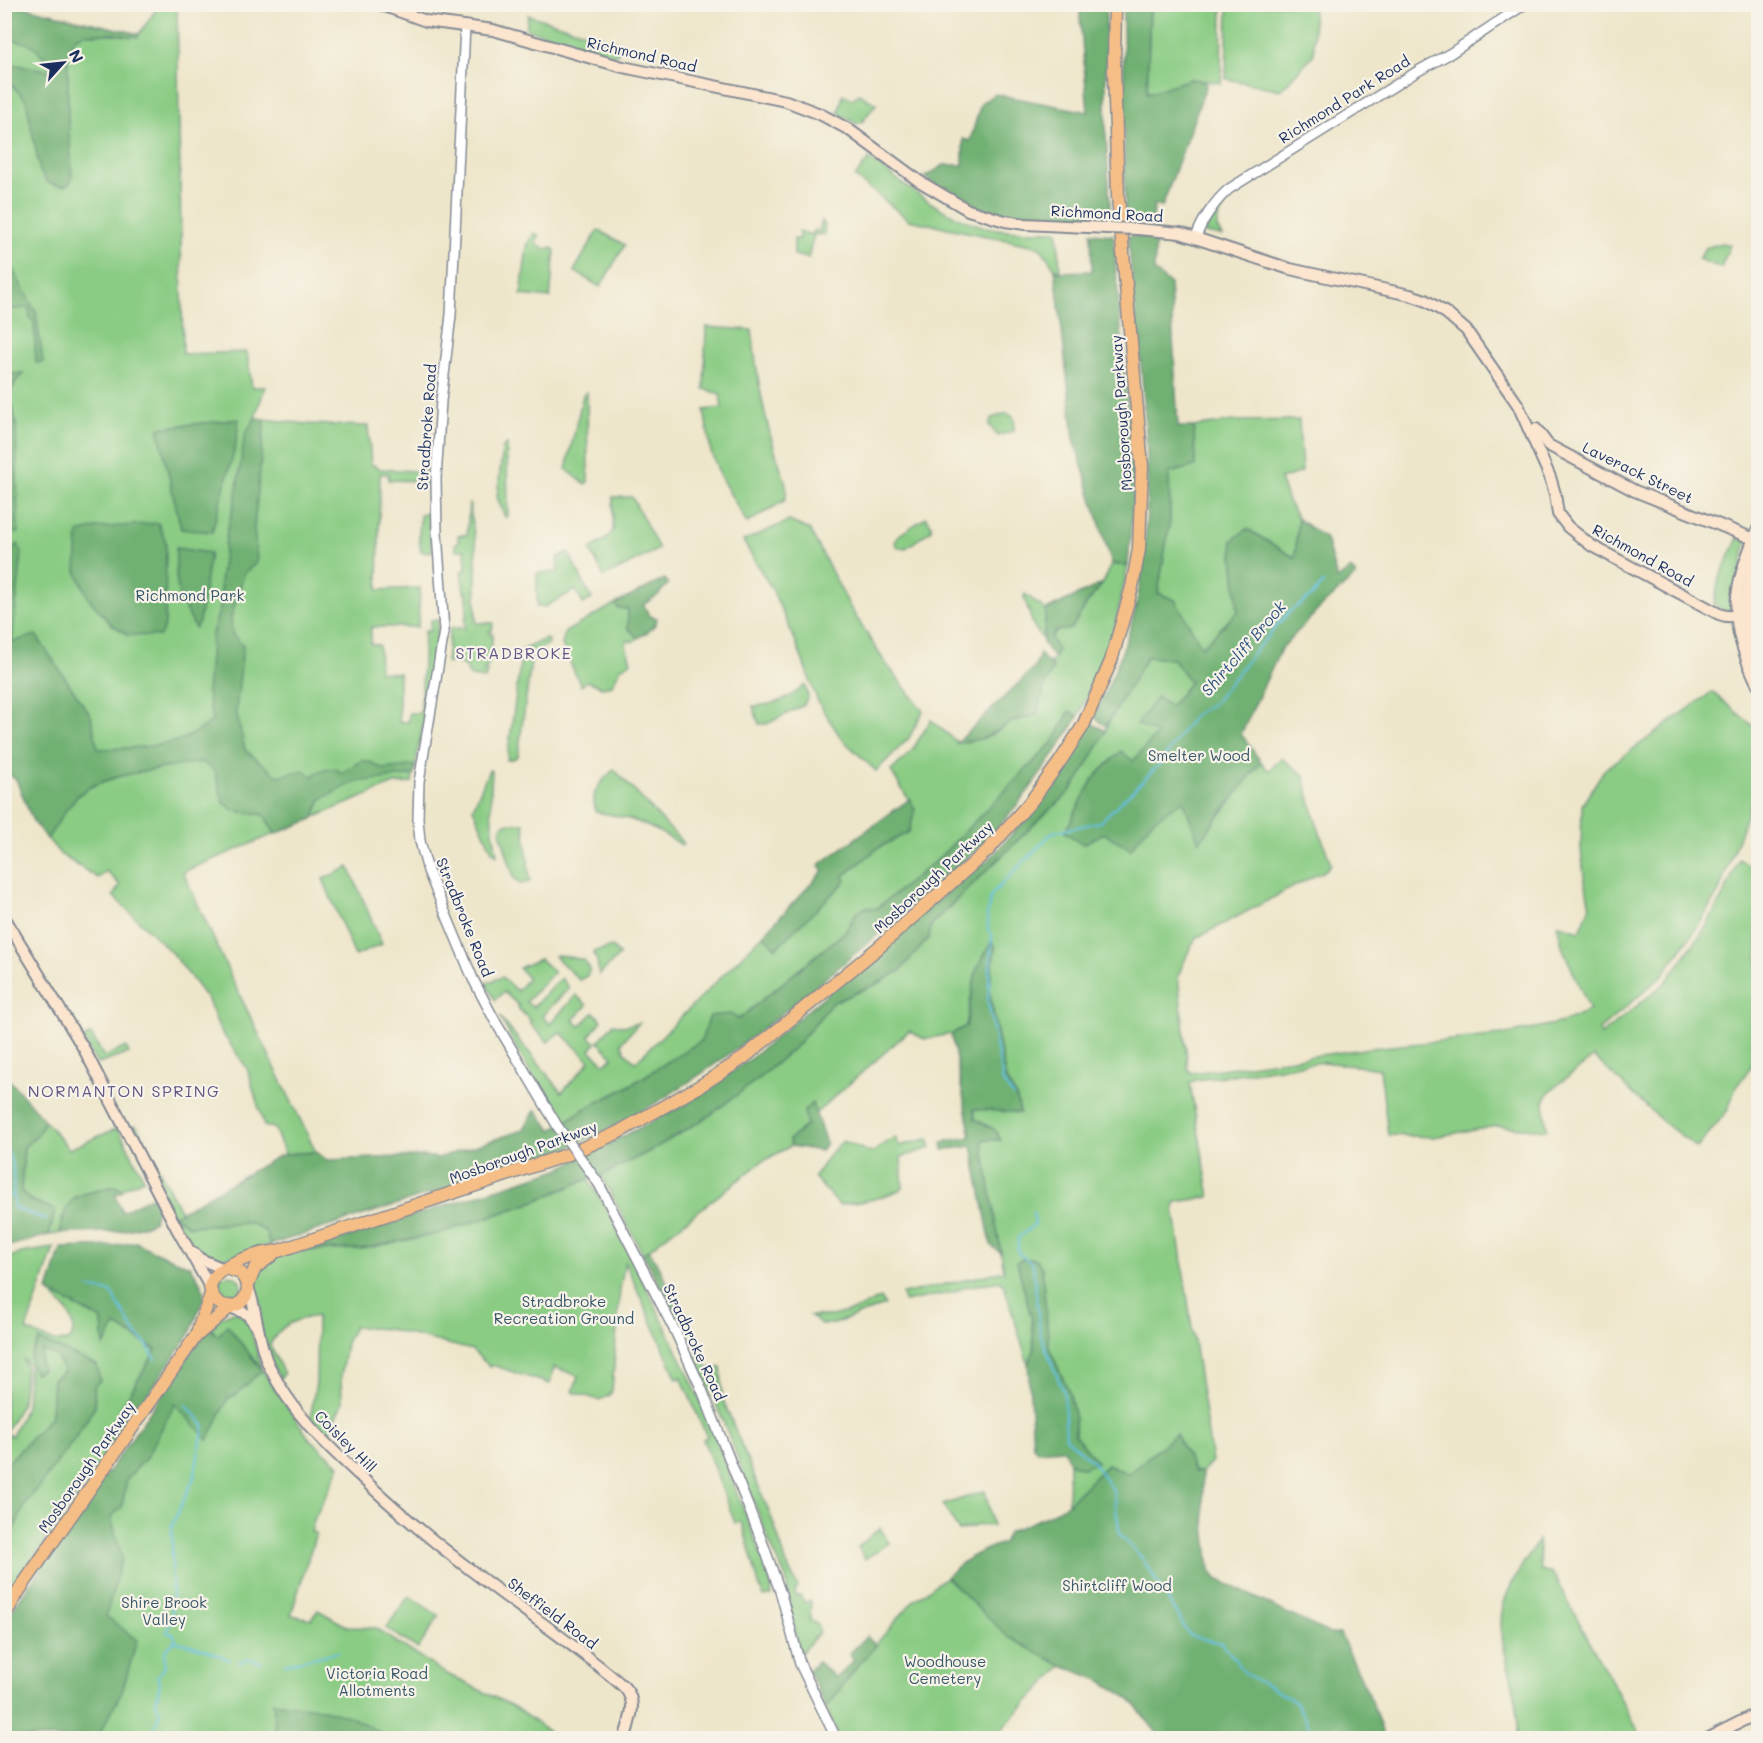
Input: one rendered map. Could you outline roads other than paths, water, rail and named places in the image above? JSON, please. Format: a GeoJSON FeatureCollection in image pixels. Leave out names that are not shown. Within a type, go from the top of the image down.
{"type":"FeatureCollection","features":[{"type":"Feature","properties":{"kind":"highway","name":"Mosborough Parkway"},"geometry":{"type":"LineString","coordinates":[[225,1269],[254,1256],[278,1251],[569,1154],[617,1133],[700,1086],[742,1059],[878,948],[988,850],[1032,800],[1059,763],[1083,726],[1111,661],[1132,587],[1140,529],[1142,466],[1118,196],[1114,69],[1115,4]]}},
{"type":"Feature","properties":{"kind":"highway","name":"Mosborough Parkway"},"geometry":{"type":"LineString","coordinates":[[248,1286],[250,1277],[260,1263],[278,1251]]}},
{"type":"Feature","properties":{"kind":"highway"},"geometry":{"type":"LineString","coordinates":[[225,1269],[241,1273],[248,1286],[247,1294],[242,1302],[230,1306],[220,1304],[210,1291],[214,1276],[225,1269]]}},
{"type":"Feature","properties":{"kind":"highway","name":"Mosborough Parkway"},"geometry":{"type":"LineString","coordinates":[[196,1336],[210,1291]]}},
{"type":"Feature","properties":{"kind":"highway","name":"Mosborough Parkway"},"geometry":{"type":"LineString","coordinates":[[4,1616],[20,1589],[196,1336],[230,1306]]}},
{"type":"Feature","properties":{"kind":"main road","name":"Richmond Road"},"geometry":{"type":"LineString","coordinates":[[379,4],[426,21],[523,37],[573,54],[623,67],[786,101],[842,125],[938,194],[960,207],[985,216],[1025,224],[1168,231],[1290,269],[1425,300],[1446,313],[1466,330],[1518,405],[1550,477],[1556,494],[1558,514],[1579,537],[1719,614],[1736,616]]}},
{"type":"Feature","properties":{"kind":"main road","name":"Laverack Street"},"geometry":{"type":"LineString","coordinates":[[1518,405],[1544,441],[1650,498],[1757,546]]}},
{"type":"Feature","properties":{"kind":"main road"},"geometry":{"type":"LineString","coordinates":[[1550,477],[1547,457],[1556,448]]}},
{"type":"Feature","properties":{"kind":"main road"},"geometry":{"type":"LineString","coordinates":[[1758,529],[1745,608],[1748,652],[1758,685]]}},
{"type":"Feature","properties":{"kind":"main road"},"geometry":{"type":"LineString","coordinates":[[1757,546],[1739,581],[1735,602],[1738,636],[1758,664]]}},
{"type":"Feature","properties":{"kind":"main road"},"geometry":{"type":"LineString","coordinates":[[1736,616],[1745,608]]}},
{"type":"Feature","properties":{"kind":"main road"},"geometry":{"type":"LineString","coordinates":[[4,918],[84,1049],[210,1291]]}},
{"type":"Feature","properties":{"kind":"main road"},"geometry":{"type":"LineString","coordinates":[[189,1248],[200,1259],[225,1269]]}},
{"type":"Feature","properties":{"kind":"main road","name":"Coisley Hill"},"geometry":{"type":"LineString","coordinates":[[248,1286],[269,1367],[309,1428],[372,1488],[420,1529]]}},
{"type":"Feature","properties":{"kind":"main road"},"geometry":{"type":"LineString","coordinates":[[230,1306],[247,1314],[257,1327]]}},
{"type":"Feature","properties":{"kind":"main road","name":"Sheffield Road"},"geometry":{"type":"LineString","coordinates":[[420,1529],[476,1575],[554,1631],[628,1691],[633,1704],[625,1738]]}},
{"type":"Feature","properties":{"kind":"main road"},"geometry":{"type":"LineString","coordinates":[[1708,1738],[1758,1713]]}},
{"type":"Feature","properties":{"kind":"street","name":"Richmond Park Road"},"geometry":{"type":"LineString","coordinates":[[1196,238],[1198,230],[1228,189],[1409,76],[1449,55],[1525,4]]}},
{"type":"Feature","properties":{"kind":"street","name":"Stradbroke Road"},"geometry":{"type":"LineString","coordinates":[[465,26],[452,304],[441,401],[436,479],[437,533],[444,631],[419,782],[420,841],[428,871],[477,988],[558,1127],[599,1184],[676,1333],[702,1390],[764,1544],[781,1594],[800,1664],[836,1738]]}},
{"type":"Feature","properties":{"kind":"waterway","name":"Shirtcliff Brook"},"geometry":{"type":"LineString","coordinates":[[1013,1096],[1003,1082],[988,1001],[992,935],[988,929],[987,915],[991,895],[1053,832],[1100,822],[1159,765],[1194,715],[1214,703],[1289,612],[1312,596],[1323,583]]}},
{"type":"Feature","properties":{"kind":"waterway"},"geometry":{"type":"LineString","coordinates":[[4,1143],[13,1166],[14,1208],[46,1219]]}},
{"type":"Feature","properties":{"kind":"waterway"},"geometry":{"type":"LineString","coordinates":[[4,1198],[13,1195]]}},
{"type":"Feature","properties":{"kind":"waterway","name":"Shirtcliff Brook"},"geometry":{"type":"LineString","coordinates":[[1033,1212],[1035,1224],[1018,1238],[1018,1253],[1033,1264],[1040,1334],[1064,1393],[1066,1438],[1094,1463],[1113,1490],[1120,1535],[1143,1559],[1190,1636],[1222,1643],[1246,1674],[1296,1702],[1315,1738]]}},
{"type":"Feature","properties":{"kind":"waterway"},"geometry":{"type":"LineString","coordinates":[[89,1288],[111,1292],[136,1334],[147,1345],[156,1360]]}},
{"type":"Feature","properties":{"kind":"waterway"},"geometry":{"type":"LineString","coordinates":[[150,1738],[160,1712],[156,1704],[160,1682],[157,1677],[165,1665],[165,1651],[176,1640],[174,1635],[167,1632],[172,1616],[172,1525],[194,1478],[204,1425],[185,1404]]}},
{"type":"Feature","properties":{"kind":"waterway"},"geometry":{"type":"LineString","coordinates":[[174,1641],[230,1660]]}},
{"type":"Feature","properties":{"kind":"waterway"},"geometry":{"type":"LineString","coordinates":[[285,1664],[339,1652]]}},
{"type":"Feature","properties":{"kind":"waterway"},"geometry":{"type":"LineString","coordinates":[[239,1662],[250,1659],[261,1662]]}},
{"type":"Feature","properties":{"kind":"district","name":"STRADBROKE"},"geometry":{"type":"Point","coordinates":[514,652]}},
{"type":"Feature","properties":{"kind":"district","name":"NORMANTON SPRING"},"geometry":{"type":"Point","coordinates":[124,1090]}},
{"type":"Feature","properties":{"kind":"park label","name":"Richmond Park"},"geometry":{"type":"Point","coordinates":[190,595]}},
{"type":"Feature","properties":{"kind":"park label","name":"Smelter Wood"},"geometry":{"type":"Point","coordinates":[1199,755]}},
{"type":"Feature","properties":{"kind":"park label","name":"Stradbroke Recreation Ground"},"geometry":{"type":"Point","coordinates":[564,1310]}},
{"type":"Feature","properties":{"kind":"park label","name":"Shirtcliff Wood"},"geometry":{"type":"Point","coordinates":[1117,1585]}},
{"type":"Feature","properties":{"kind":"park label","name":"Shire Brook Valley"},"geometry":{"type":"Point","coordinates":[164,1610]}},
{"type":"Feature","properties":{"kind":"park label","name":"Woodhouse Cemetery"},"geometry":{"type":"Point","coordinates":[945,1670]}},
{"type":"Feature","properties":{"kind":"park label","name":"Victoria Road Allotments"},"geometry":{"type":"Point","coordinates":[377,1682]}}]}
